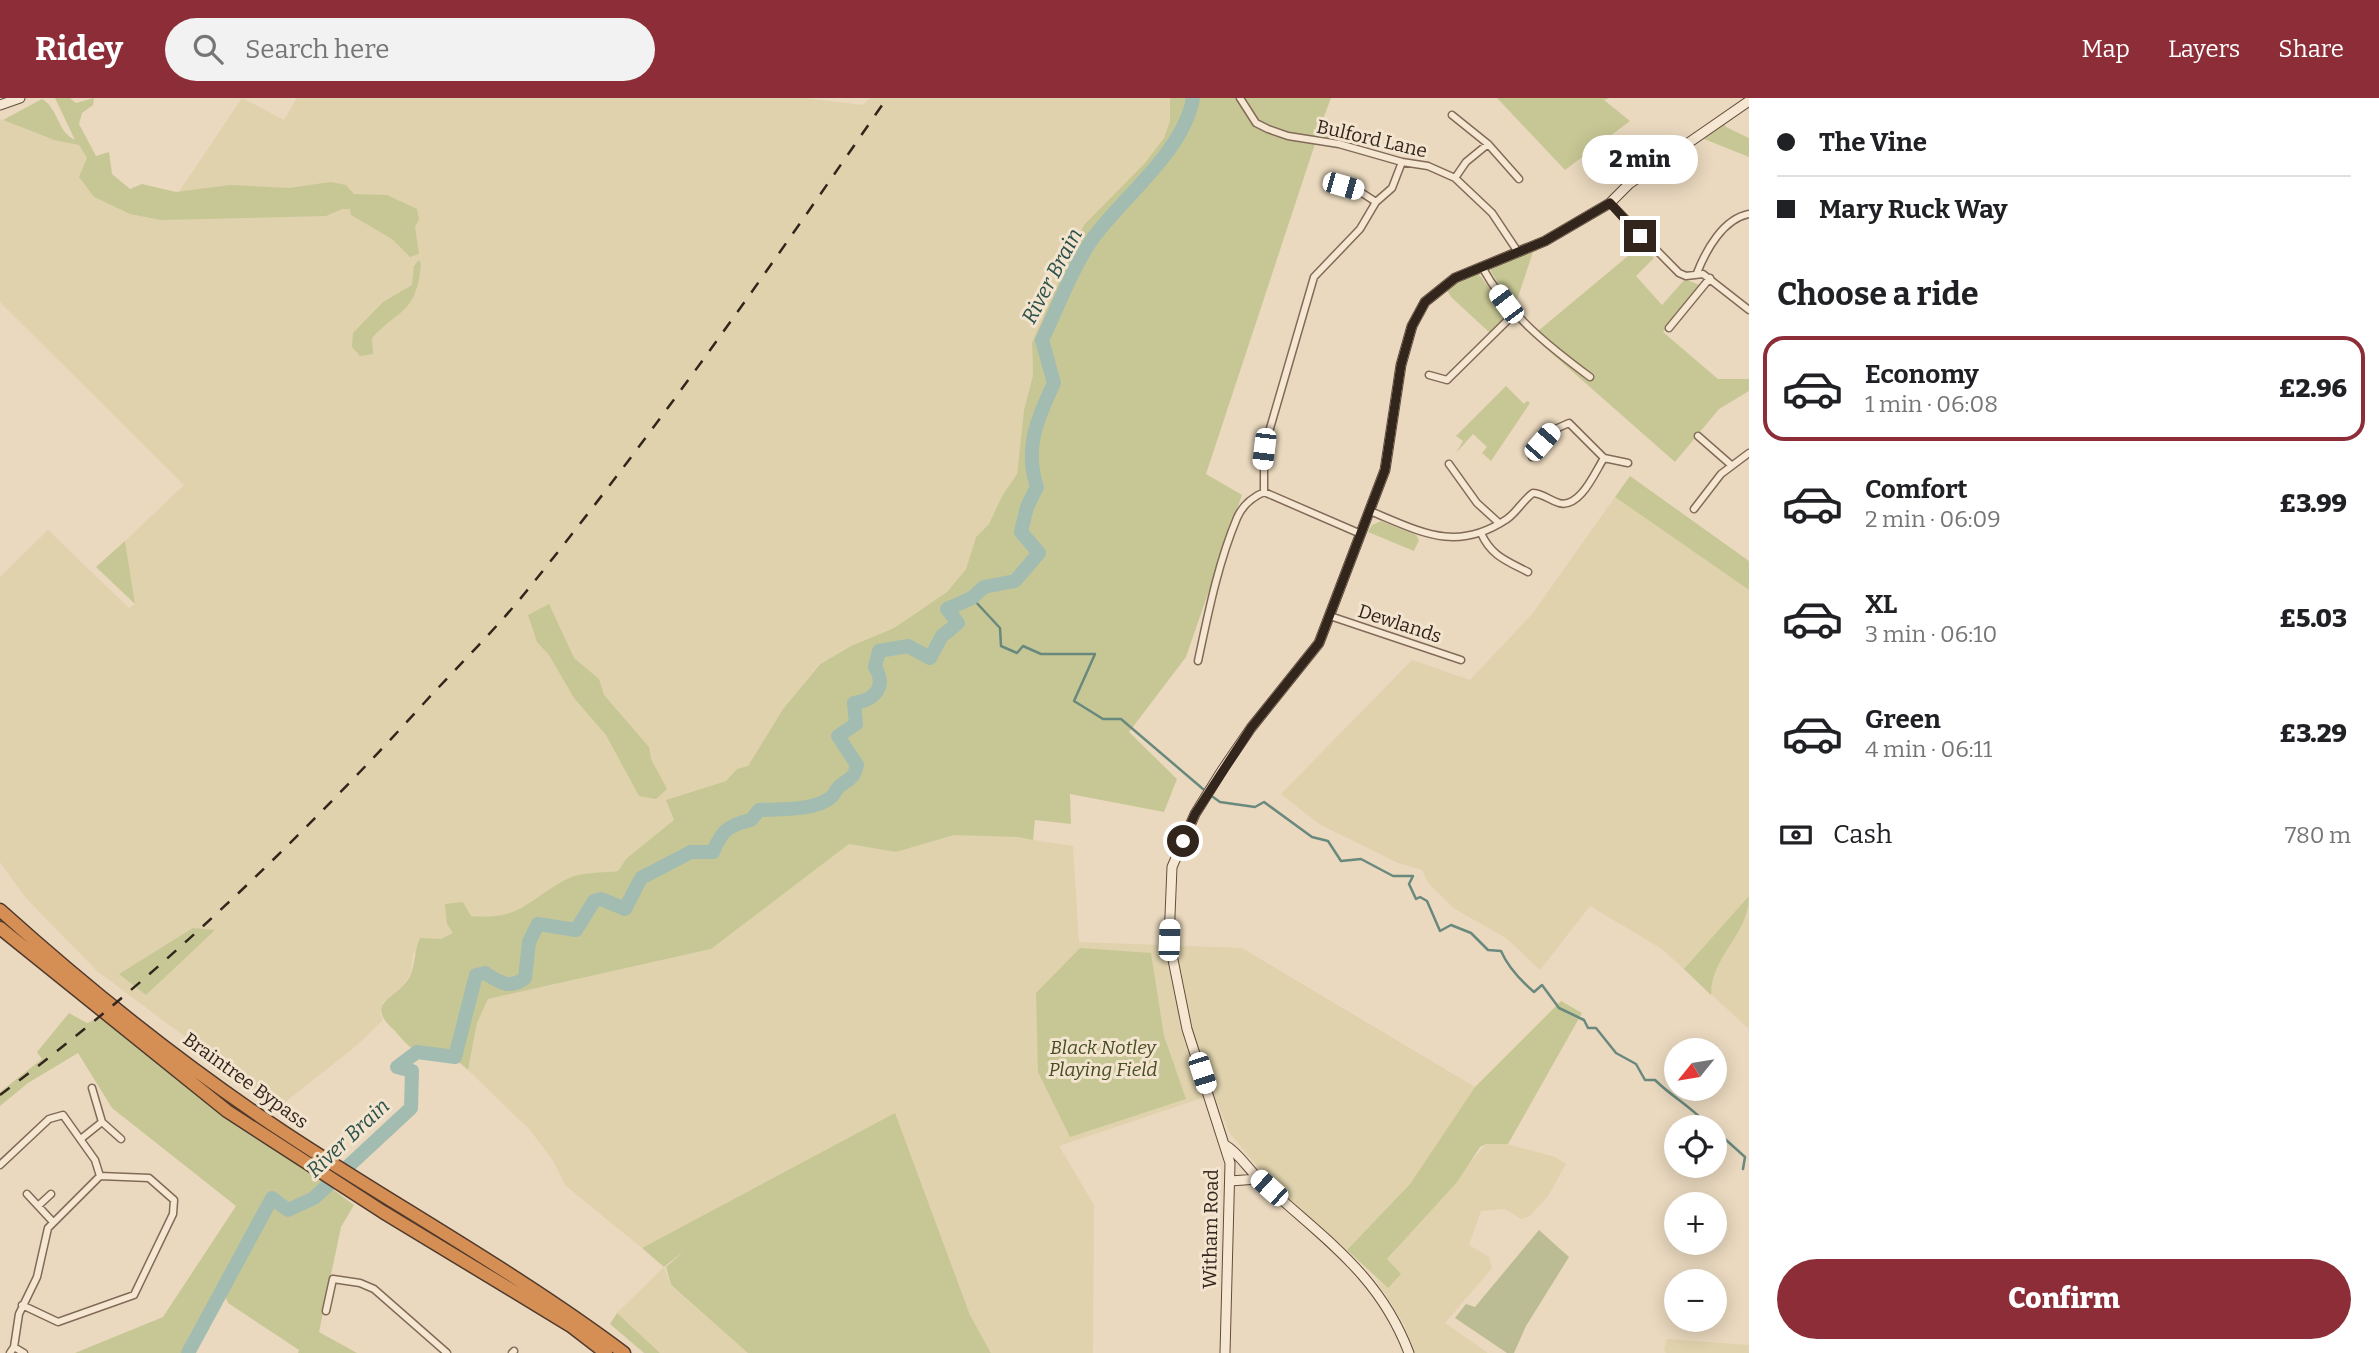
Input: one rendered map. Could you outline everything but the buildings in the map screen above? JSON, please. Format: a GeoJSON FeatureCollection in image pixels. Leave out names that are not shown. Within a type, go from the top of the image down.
{"type":"FeatureCollection","features":[{"type":"Feature","properties":{"kind":"highway","name":"Braintree Bypass"},"geometry":{"type":"LineString","coordinates":[[0,910],[153,1037],[244,1105],[325,1158],[368,1194],[571,1326],[606,1353]]}},
{"type":"Feature","properties":{"kind":"highway","name":"Braintree Bypass"},"geometry":{"type":"LineString","coordinates":[[0,928],[227,1111],[316,1169],[368,1194],[569,1311],[624,1353]]}},
{"type":"Feature","properties":{"kind":"street"},"geometry":{"type":"LineString","coordinates":[[0,105],[20,98]]}},
{"type":"Feature","properties":{"kind":"street","name":"Bulford Lane"},"geometry":{"type":"LineString","coordinates":[[1240,98],[1256,123],[1268,129],[1428,166],[1455,178],[1492,213],[1518,252]]}},
{"type":"Feature","properties":{"kind":"street","name":"Witham Road"},"geometry":{"type":"LineString","coordinates":[[1225,1353],[1225,1247],[1230,1181],[1225,1145],[1187,1029],[1169,940],[1172,867],[1195,814],[1251,728],[1319,643],[1385,470],[1401,365],[1412,326],[1433,294],[1455,278],[1545,241],[1610,203],[1629,184],[1749,101]]}},
{"type":"Feature","properties":{"kind":"street"},"geometry":{"type":"LineString","coordinates":[[1452,115],[1488,144],[1519,179]]}},
{"type":"Feature","properties":{"kind":"street"},"geometry":{"type":"LineString","coordinates":[[1455,178],[1466,162],[1488,144]]}},
{"type":"Feature","properties":{"kind":"street"},"geometry":{"type":"LineString","coordinates":[[1264,492],[1264,449],[1314,277],[1360,229],[1376,202],[1392,188],[1402,162]]}},
{"type":"Feature","properties":{"kind":"street"},"geometry":{"type":"LineString","coordinates":[[1343,186],[1359,191],[1376,202]]}},
{"type":"Feature","properties":{"kind":"street"},"geometry":{"type":"LineString","coordinates":[[1610,203],[1658,256],[1679,273],[1686,276],[1697,273],[1710,278],[1749,310]]}},
{"type":"Feature","properties":{"kind":"street"},"geometry":{"type":"LineString","coordinates":[[1697,273],[1709,249],[1735,218],[1749,214]]}},
{"type":"Feature","properties":{"kind":"street"},"geometry":{"type":"LineString","coordinates":[[1482,267],[1515,313],[1534,333],[1590,377]]}},
{"type":"Feature","properties":{"kind":"street"},"geometry":{"type":"LineString","coordinates":[[1669,328],[1710,278]]}},
{"type":"Feature","properties":{"kind":"street"},"geometry":{"type":"LineString","coordinates":[[1429,375],[1447,380],[1515,313]]}},
{"type":"Feature","properties":{"kind":"street"},"geometry":{"type":"LineString","coordinates":[[1532,457],[1551,431],[1569,423],[1604,458],[1628,463]]}},
{"type":"Feature","properties":{"kind":"street"},"geometry":{"type":"LineString","coordinates":[[1698,436],[1730,464]]}},
{"type":"Feature","properties":{"kind":"street"},"geometry":{"type":"LineString","coordinates":[[1694,509],[1730,464],[1749,453]]}},
{"type":"Feature","properties":{"kind":"street"},"geometry":{"type":"LineString","coordinates":[[1370,511],[1430,536],[1460,538],[1481,533],[1499,523],[1533,493],[1545,494],[1562,504],[1569,504],[1583,491],[1604,458]]}},
{"type":"Feature","properties":{"kind":"street"},"geometry":{"type":"LineString","coordinates":[[1449,464],[1477,503],[1499,523]]}},
{"type":"Feature","properties":{"kind":"street"},"geometry":{"type":"LineString","coordinates":[[1264,492],[1361,534]]}},
{"type":"Feature","properties":{"kind":"street"},"geometry":{"type":"LineString","coordinates":[[1198,662],[1208,612],[1238,516],[1253,498],[1264,492]]}},
{"type":"Feature","properties":{"kind":"street"},"geometry":{"type":"LineString","coordinates":[[1481,533],[1487,548],[1498,557],[1528,572]]}},
{"type":"Feature","properties":{"kind":"street","name":"Dewlands"},"geometry":{"type":"LineString","coordinates":[[1330,616],[1461,660]]}},
{"type":"Feature","properties":{"kind":"street"},"geometry":{"type":"LineString","coordinates":[[92,1088],[102,1122],[121,1139]]}},
{"type":"Feature","properties":{"kind":"street"},"geometry":{"type":"LineString","coordinates":[[0,1165],[57,1114],[68,1119],[82,1138],[95,1160],[100,1176]]}},
{"type":"Feature","properties":{"kind":"street"},"geometry":{"type":"LineString","coordinates":[[82,1138],[102,1122]]}},
{"type":"Feature","properties":{"kind":"street"},"geometry":{"type":"LineString","coordinates":[[1225,1145],[1258,1178],[1315,1226],[1370,1284],[1387,1307],[1409,1353]]}},
{"type":"Feature","properties":{"kind":"street"},"geometry":{"type":"LineString","coordinates":[[22,1305],[58,1322],[124,1301],[138,1287],[173,1214],[174,1200],[149,1178],[100,1176],[48,1228],[37,1277],[22,1305],[12,1350],[24,1353]]}},
{"type":"Feature","properties":{"kind":"street"},"geometry":{"type":"LineString","coordinates":[[1230,1181],[1258,1178]]}},
{"type":"Feature","properties":{"kind":"street"},"geometry":{"type":"LineString","coordinates":[[27,1194],[54,1223]]}},
{"type":"Feature","properties":{"kind":"street"},"geometry":{"type":"LineString","coordinates":[[38,1206],[51,1194]]}},
{"type":"Feature","properties":{"kind":"street"},"geometry":{"type":"LineString","coordinates":[[326,1311],[333,1279],[359,1283],[374,1289],[447,1353]]}},
{"type":"Feature","properties":{"kind":"green space"},"geometry":{"type":"Polygon","coordinates":[[[55,98],[70,98],[76,103],[94,98],[93,105],[82,113],[79,124],[96,156],[109,152],[112,174],[130,189],[142,184],[176,192],[230,185],[289,188],[331,182],[346,185],[354,194],[387,195],[417,209],[419,220],[415,226],[419,254],[410,257],[392,239],[351,215],[350,209],[342,209],[326,216],[160,220],[130,214],[94,197],[79,177],[87,158],[79,145],[54,140],[3,120],[42,99],[52,108],[65,132],[75,140],[55,98]]]}},
{"type":"Feature","properties":{"kind":"green space"},"geometry":{"type":"Polygon","coordinates":[[[242,98],[284,120],[297,98],[805,98],[863,105],[870,98],[1170,98],[1170,121],[1164,138],[1032,343],[1033,375],[1024,410],[1017,474],[1002,496],[989,524],[976,537],[966,569],[947,592],[894,628],[851,646],[819,664],[783,709],[748,766],[726,781],[666,800],[675,820],[626,859],[618,871],[571,877],[514,914],[489,918],[471,916],[463,902],[459,933],[413,954],[411,973],[398,993],[383,1002],[380,1013],[383,1020],[356,1046],[279,1107],[97,971],[25,897],[0,862],[0,577],[48,530],[129,608],[135,604],[125,541],[184,485],[0,302],[0,119],[51,139],[79,145],[87,158],[94,197],[130,214],[160,220],[242,98]]]}},
{"type":"Feature","properties":{"kind":"green space"},"geometry":{"type":"Polygon","coordinates":[[[1170,98],[1331,98],[1322,122],[1333,129],[1335,142],[1317,138],[1206,474],[1242,495],[1186,657],[1129,732],[1177,779],[1164,812],[1070,794],[1071,824],[1035,820],[1033,840],[954,835],[896,852],[849,844],[711,949],[488,999],[477,1023],[468,1070],[455,1060],[419,1052],[409,1046],[385,1021],[381,1013],[382,1006],[411,974],[420,938],[441,939],[453,933],[447,924],[445,904],[463,902],[471,916],[502,915],[524,906],[574,876],[618,871],[626,859],[674,820],[666,800],[726,781],[737,769],[748,766],[783,709],[820,664],[851,646],[894,628],[947,592],[966,569],[976,537],[989,524],[1002,496],[1017,474],[1024,410],[1033,375],[1032,343],[1084,225],[1145,163],[1164,138],[1170,121],[1170,98]]]}},
{"type":"Feature","properties":{"kind":"green space"},"geometry":{"type":"Polygon","coordinates":[[[1497,98],[1609,98],[1604,100],[1630,121],[1565,170],[1497,98]]]}},
{"type":"Feature","properties":{"kind":"green space"},"geometry":{"type":"Polygon","coordinates":[[[1723,121],[1726,127],[1749,138],[1749,157],[1699,137],[1723,121]]]}},
{"type":"Feature","properties":{"kind":"green space"},"geometry":{"type":"Polygon","coordinates":[[[1640,246],[1654,258],[1636,276],[1662,305],[1685,279],[1704,287],[1663,332],[1718,379],[1749,379],[1749,391],[1719,409],[1675,462],[1532,336],[1640,246]]]}},
{"type":"Feature","properties":{"kind":"green space"},"geometry":{"type":"Polygon","coordinates":[[[1536,247],[1537,251],[1533,252],[1514,309],[1490,270],[1536,247]]]}},
{"type":"Feature","properties":{"kind":"green space"},"geometry":{"type":"Polygon","coordinates":[[[419,260],[419,280],[411,301],[372,338],[373,354],[360,356],[352,347],[353,333],[383,302],[412,285],[414,266],[419,260]]]}},
{"type":"Feature","properties":{"kind":"green space"},"geometry":{"type":"Polygon","coordinates":[[[1477,272],[1507,310],[1506,316],[1490,333],[1451,297],[1445,287],[1477,272]]]}},
{"type":"Feature","properties":{"kind":"green space"},"geometry":{"type":"Polygon","coordinates":[[[1506,386],[1524,404],[1527,401],[1530,403],[1491,461],[1482,453],[1487,447],[1473,434],[1456,453],[1463,441],[1456,436],[1506,386]]]}},
{"type":"Feature","properties":{"kind":"green space"},"geometry":{"type":"Polygon","coordinates":[[[1630,476],[1749,561],[1749,590],[1615,497],[1630,476]]]}},
{"type":"Feature","properties":{"kind":"green space"},"geometry":{"type":"Polygon","coordinates":[[[1615,497],[1749,590],[1749,1029],[1662,949],[1590,906],[1540,970],[1506,938],[1455,909],[1429,884],[1422,870],[1398,863],[1319,824],[1281,794],[1412,660],[1470,680],[1533,613],[1615,497]]]}},
{"type":"Feature","properties":{"kind":"green space"},"geometry":{"type":"Polygon","coordinates":[[[1381,521],[1416,535],[1419,540],[1414,551],[1368,532],[1372,525],[1381,521]]]}},
{"type":"Feature","properties":{"kind":"green space"},"geometry":{"type":"Polygon","coordinates":[[[125,541],[135,604],[96,567],[125,541]]]}},
{"type":"Feature","properties":{"kind":"green space"},"geometry":{"type":"Polygon","coordinates":[[[549,604],[574,658],[599,679],[604,695],[649,747],[651,759],[667,789],[656,799],[639,796],[606,735],[574,698],[549,655],[537,642],[528,615],[549,604]]]}},
{"type":"Feature","properties":{"kind":"green space"},"geometry":{"type":"Polygon","coordinates":[[[1015,832],[1033,840],[1073,846],[1079,942],[1242,948],[1475,1087],[1410,1184],[1347,1250],[1271,1183],[1229,1132],[1214,1094],[1059,1146],[1094,1205],[1093,1353],[991,1353],[970,1315],[895,1114],[642,1248],[566,1186],[552,1159],[530,1130],[468,1070],[477,1023],[488,999],[711,949],[849,844],[896,852],[954,835],[1015,832]]]}},
{"type":"Feature","properties":{"kind":"green space"},"geometry":{"type":"Polygon","coordinates":[[[1749,896],[1743,922],[1717,968],[1711,995],[1684,969],[1749,896]]]}},
{"type":"Feature","properties":{"kind":"green space"},"geometry":{"type":"Polygon","coordinates":[[[193,928],[215,930],[146,995],[119,974],[193,928]]]}},
{"type":"Feature","properties":{"kind":"green space","name":"Black Notley Playing Field"},"geometry":{"type":"Polygon","coordinates":[[[1080,948],[1151,953],[1164,1036],[1186,1099],[1070,1137],[1038,1072],[1036,993],[1080,948]]]}},
{"type":"Feature","properties":{"kind":"green space"},"geometry":{"type":"Polygon","coordinates":[[[1561,1001],[1582,1013],[1508,1144],[1486,1144],[1480,1147],[1457,1182],[1387,1259],[1401,1274],[1388,1288],[1347,1250],[1410,1184],[1475,1087],[1561,1001]]]}},
{"type":"Feature","properties":{"kind":"green space"},"geometry":{"type":"Polygon","coordinates":[[[69,1013],[87,1023],[101,1017],[354,1205],[341,1227],[319,1332],[357,1353],[298,1353],[299,1350],[228,1303],[220,1283],[185,1353],[75,1353],[163,1317],[236,1206],[112,1108],[78,1053],[28,1083],[0,1106],[0,1092],[42,1059],[37,1052],[69,1013]]]}},
{"type":"Feature","properties":{"kind":"green space"},"geometry":{"type":"Polygon","coordinates":[[[895,1113],[970,1315],[991,1353],[748,1353],[671,1285],[666,1267],[684,1251],[664,1267],[642,1248],[895,1113]]]}},
{"type":"Feature","properties":{"kind":"green space"},"geometry":{"type":"Polygon","coordinates":[[[1486,1144],[1507,1144],[1555,1157],[1566,1164],[1548,1196],[1530,1216],[1521,1219],[1505,1209],[1481,1211],[1469,1245],[1489,1257],[1492,1268],[1445,1323],[1488,1353],[1414,1353],[1405,1326],[1375,1278],[1388,1288],[1400,1273],[1387,1260],[1486,1144]]]}},
{"type":"Feature","properties":{"kind":"green space"},"geometry":{"type":"Polygon","coordinates":[[[1539,1230],[1569,1257],[1526,1326],[1514,1353],[1507,1353],[1455,1318],[1466,1304],[1475,1307],[1539,1230]]]}},
{"type":"Feature","properties":{"kind":"green space"},"geometry":{"type":"Polygon","coordinates":[[[664,1267],[671,1286],[749,1353],[660,1353],[617,1313],[664,1267]]]}},
{"type":"Feature","properties":{"kind":"green space"},"geometry":{"type":"Polygon","coordinates":[[[617,1313],[660,1353],[644,1353],[610,1324],[617,1313]]]}},
{"type":"Feature","properties":{"kind":"green space"},"geometry":{"type":"Polygon","coordinates":[[[1667,1339],[1749,1345],[1749,1353],[1666,1353],[1664,1350],[1667,1339]]]}},
{"type":"Feature","properties":{"kind":"waterway","name":"River Brain"},"geometry":{"type":"LineString","coordinates":[[188,1353],[272,1198],[288,1210],[314,1198],[411,1108],[412,1071],[397,1067],[417,1052],[455,1057],[476,975],[485,973],[509,984],[520,982],[525,978],[529,942],[538,924],[576,930],[594,901],[601,899],[625,909],[641,878],[691,852],[713,852],[727,830],[751,820],[759,810],[806,807],[830,798],[839,786],[852,777],[856,769],[857,765],[838,736],[856,724],[854,703],[868,699],[877,691],[880,681],[875,667],[879,651],[908,646],[930,658],[942,636],[958,623],[947,609],[972,598],[984,587],[1015,581],[1039,553],[1021,532],[1027,507],[1037,487],[1032,460],[1034,434],[1054,383],[1042,340],[1085,250],[1106,222],[1166,155],[1187,118],[1193,98]]}},
{"type":"Feature","properties":{"kind":"waterway"},"geometry":{"type":"LineString","coordinates":[[974,600],[1000,628],[1001,646],[1017,653],[1023,646],[1041,654],[1095,654],[1074,701],[1103,719],[1121,719],[1203,789]]}},
{"type":"Feature","properties":{"kind":"waterway"},"geometry":{"type":"LineString","coordinates":[[1213,797],[1220,802],[1255,807],[1264,802],[1312,837],[1328,841],[1341,861],[1361,859],[1393,876],[1413,876],[1409,884],[1416,899],[1420,897],[1427,901],[1440,931],[1451,925],[1471,933],[1488,950],[1501,951],[1515,973],[1534,992],[1542,985],[1559,1008],[1584,1020],[1588,1028],[1596,1028],[1616,1053],[1636,1064],[1645,1080],[1655,1080],[1697,1115]]}},
{"type":"Feature","properties":{"kind":"waterway"},"geometry":{"type":"LineString","coordinates":[[1727,1141],[1745,1157],[1743,1169]]}},
{"type":"Feature","properties":{"kind":"railway"},"geometry":{"type":"LineString","coordinates":[[0,1095],[113,1005],[222,909],[326,807],[501,621],[573,533],[666,411],[887,98]]}},
{"type":"Feature","properties":{"kind":"route"},"geometry":{"type":"LineString","coordinates":[[1183,841],[1195,814],[1251,728],[1319,643],[1385,470],[1401,365],[1412,326],[1425,302],[1455,278],[1545,241],[1610,203],[1640,236]]}}]}
